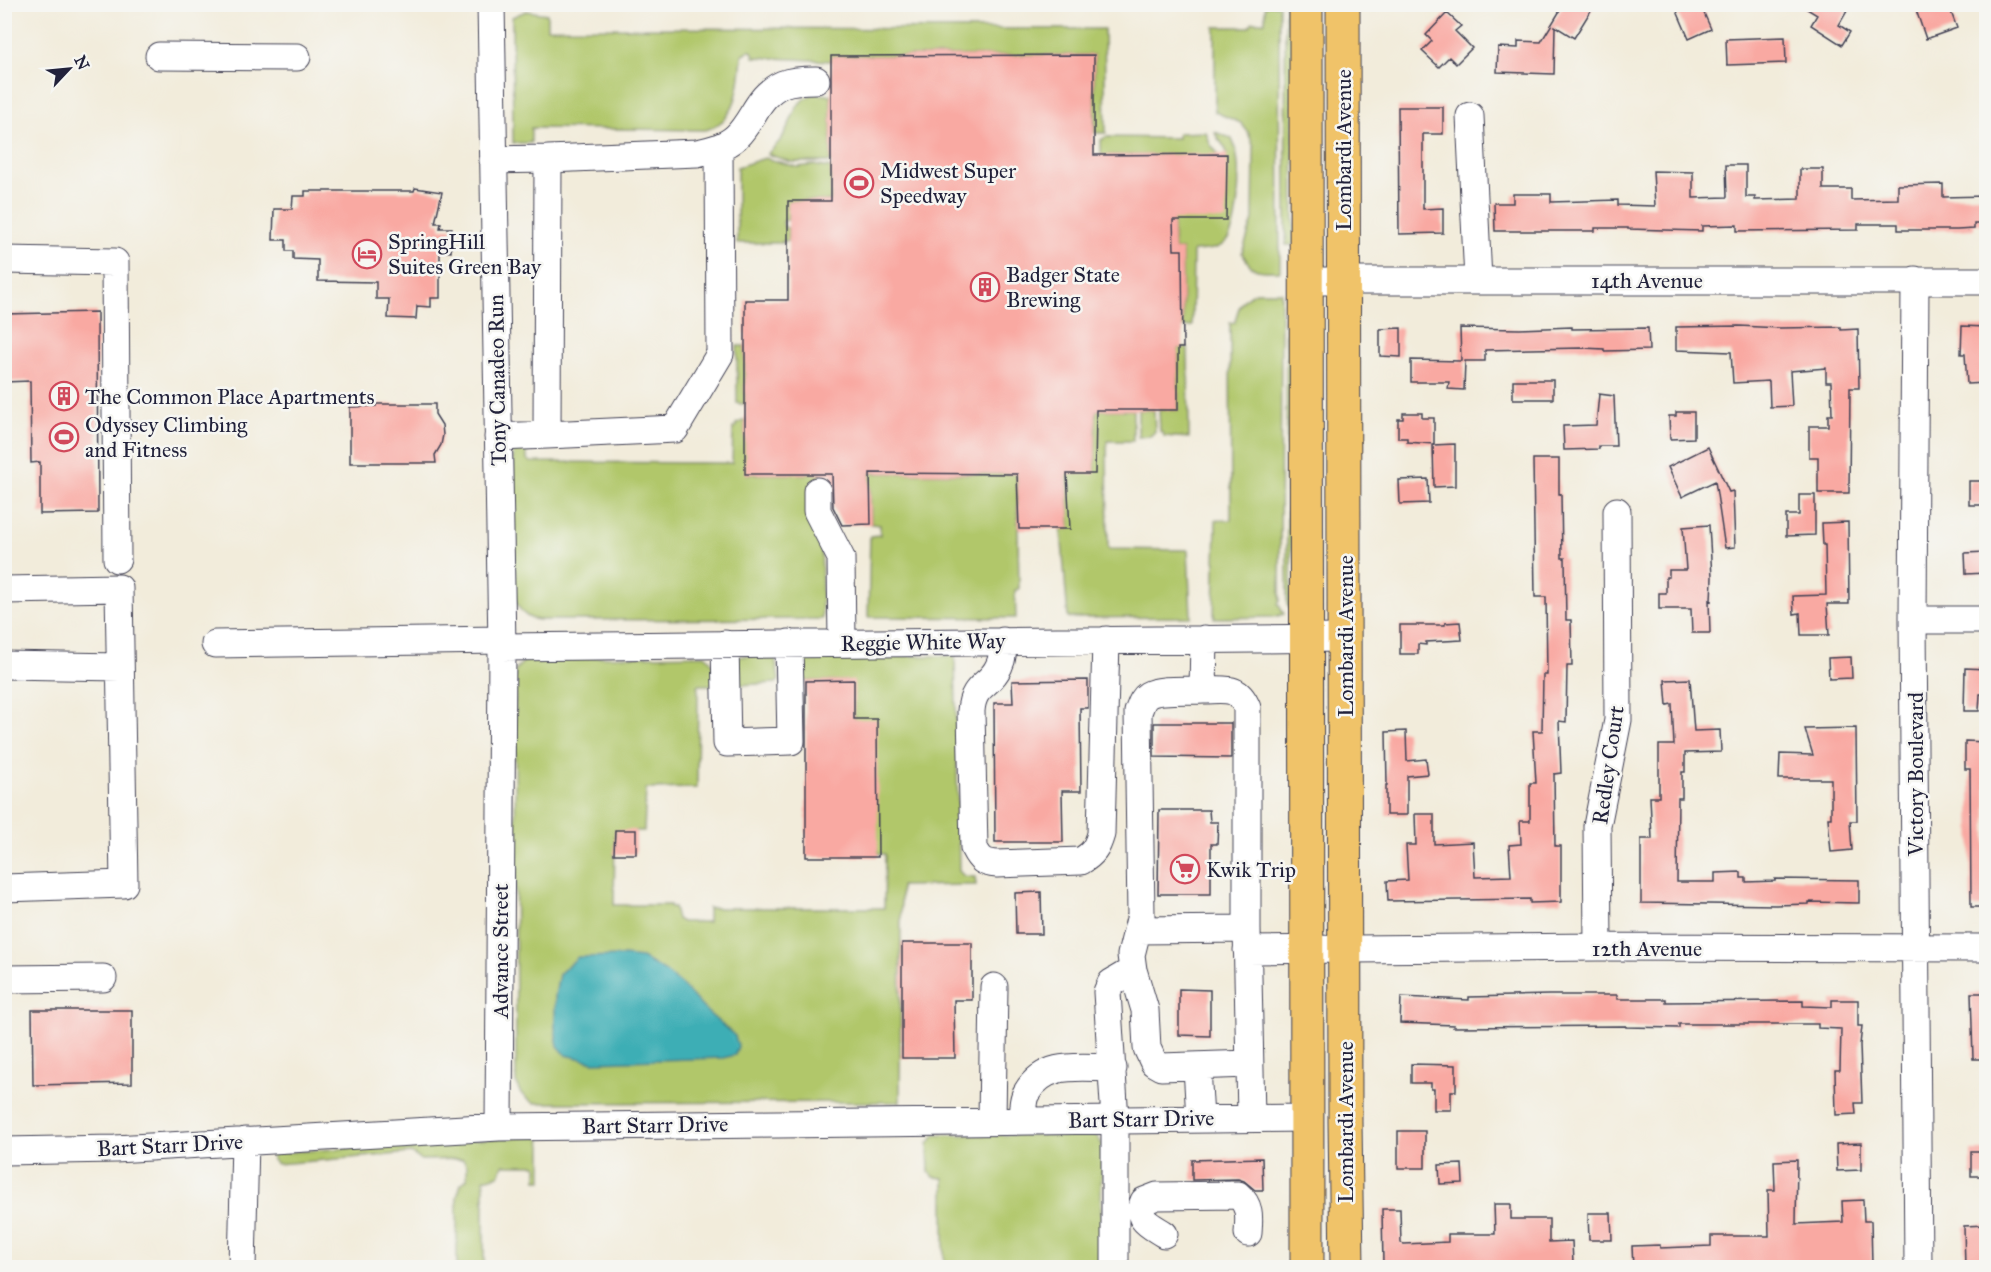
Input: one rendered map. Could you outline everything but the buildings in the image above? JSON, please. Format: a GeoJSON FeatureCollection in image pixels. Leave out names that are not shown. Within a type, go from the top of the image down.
{"type":"FeatureCollection","features":[{"type":"Feature","properties":{"kind":"main road","name":"Lombardi Avenue"},"geometry":{"type":"LineString","coordinates":[[1306,4],[1307,1268]]}},
{"type":"Feature","properties":{"kind":"main road","name":"Lombardi Avenue"},"geometry":{"type":"LineString","coordinates":[[1343,4],[1347,1268]]}},
{"type":"Feature","properties":{"kind":"main road"},"geometry":{"type":"LineString","coordinates":[[1307,1118],[1321,1119],[1328,1123],[1334,1166],[1345,1177]]}},
{"type":"Feature","properties":{"kind":"street","name":"Tony Canadeo Run"},"geometry":{"type":"LineString","coordinates":[[491,4],[502,644],[501,775]]}},
{"type":"Feature","properties":{"kind":"street"},"geometry":{"type":"LineString","coordinates":[[159,56],[297,57]]}},
{"type":"Feature","properties":{"kind":"street"},"geometry":{"type":"LineString","coordinates":[[493,160],[697,153],[719,147],[736,137],[760,102],[783,84],[816,80]]}},
{"type":"Feature","properties":{"kind":"street"},"geometry":{"type":"LineString","coordinates":[[1470,116],[1478,280]]}},
{"type":"Feature","properties":{"kind":"street"},"geometry":{"type":"LineString","coordinates":[[498,436],[675,429],[720,354],[719,147]]}},
{"type":"Feature","properties":{"kind":"street"},"geometry":{"type":"LineString","coordinates":[[547,435],[548,159]]}},
{"type":"Feature","properties":{"kind":"street"},"geometry":{"type":"LineString","coordinates":[[4,260],[115,262],[117,559]]}},
{"type":"Feature","properties":{"kind":"street","name":"Victory Boulevard"},"geometry":{"type":"LineString","coordinates":[[1915,280],[1913,620],[1918,1268]]}},
{"type":"Feature","properties":{"kind":"street","name":"14th Avenue"},"geometry":{"type":"LineString","coordinates":[[1306,281],[1986,281]]}},
{"type":"Feature","properties":{"kind":"street"},"geometry":{"type":"LineString","coordinates":[[817,492],[817,511],[841,558],[842,643]]}},
{"type":"Feature","properties":{"kind":"street","name":"Redley Court"},"geometry":{"type":"LineString","coordinates":[[1598,948],[1597,826],[1618,720],[1617,511]]}},
{"type":"Feature","properties":{"kind":"street"},"geometry":{"type":"LineString","coordinates":[[4,590],[119,588],[124,884],[4,888]]}},
{"type":"Feature","properties":{"kind":"street"},"geometry":{"type":"LineString","coordinates":[[1913,620],[1986,620]]}},
{"type":"Feature","properties":{"kind":"street","name":"Reggie White Way"},"geometry":{"type":"LineString","coordinates":[[215,644],[789,644],[1345,638]]}},
{"type":"Feature","properties":{"kind":"street"},"geometry":{"type":"LineString","coordinates":[[1203,639],[1203,690]]}},
{"type":"Feature","properties":{"kind":"street"},"geometry":{"type":"LineString","coordinates":[[1003,641],[1003,655],[999,666],[993,676],[976,691],[971,711],[974,848],[978,857],[985,863],[997,864],[1068,863],[1090,856],[1097,848],[1101,834],[1107,640]]}},
{"type":"Feature","properties":{"kind":"street"},"geometry":{"type":"LineString","coordinates":[[725,644],[727,743],[790,741],[789,644]]}},
{"type":"Feature","properties":{"kind":"street"},"geometry":{"type":"LineString","coordinates":[[4,665],[120,667]]}},
{"type":"Feature","properties":{"kind":"street"},"geometry":{"type":"LineString","coordinates":[[1250,1064],[1161,1067],[1149,1056],[1145,1010],[1131,955],[1141,915],[1138,712],[1148,695],[1157,692],[1233,690],[1242,696],[1247,708],[1247,940],[1250,1064],[1251,1117]]}},
{"type":"Feature","properties":{"kind":"street","name":"Advance Street"},"geometry":{"type":"LineString","coordinates":[[499,1127],[501,775]]}},
{"type":"Feature","properties":{"kind":"street","name":"12th Avenue"},"geometry":{"type":"LineString","coordinates":[[1138,930],[1247,940],[1308,950],[1986,948]]}},
{"type":"Feature","properties":{"kind":"street"},"geometry":{"type":"LineString","coordinates":[[1115,1268],[1115,1120],[1107,992],[1111,983],[1133,970]]}},
{"type":"Feature","properties":{"kind":"street"},"geometry":{"type":"LineString","coordinates":[[4,979],[103,978]]}},
{"type":"Feature","properties":{"kind":"street"},"geometry":{"type":"LineString","coordinates":[[992,1120],[994,987]]}},
{"type":"Feature","properties":{"kind":"street"},"geometry":{"type":"LineString","coordinates":[[1197,1067],[1200,1119]]}},
{"type":"Feature","properties":{"kind":"street"},"geometry":{"type":"LineString","coordinates":[[1022,1120],[1025,1094],[1049,1071],[1058,1068],[1113,1068]]}},
{"type":"Feature","properties":{"kind":"street","name":"Bart Starr Drive"},"geometry":{"type":"LineString","coordinates":[[4,1151],[115,1149],[499,1127],[1307,1118]]}},
{"type":"Feature","properties":{"kind":"street"},"geometry":{"type":"LineString","coordinates":[[242,1268],[245,1141]]}},
{"type":"Feature","properties":{"kind":"street"},"geometry":{"type":"LineString","coordinates":[[1164,1234],[1146,1223],[1141,1216],[1144,1201],[1157,1196],[1238,1196],[1243,1199],[1249,1212],[1248,1233]]}},
{"type":"Feature","properties":{"kind":"green space"},"geometry":{"type":"Polygon","coordinates":[[[1265,5],[1279,5],[1280,271],[1257,270],[1250,265],[1242,253],[1253,220],[1254,148],[1248,132],[1241,123],[1215,112],[1215,27],[1249,27],[1253,22],[1265,22],[1265,5]]]}},
{"type":"Feature","properties":{"kind":"green space"},"geometry":{"type":"Polygon","coordinates":[[[1285,5],[1293,5],[1294,245],[1286,245],[1285,5]]]}},
{"type":"Feature","properties":{"kind":"green space"},"geometry":{"type":"Polygon","coordinates":[[[526,11],[547,14],[547,28],[1104,29],[1106,133],[1095,133],[1094,55],[832,56],[831,61],[754,57],[750,50],[742,55],[738,89],[731,110],[716,126],[705,130],[531,128],[531,143],[513,143],[512,17],[526,11]]]}},
{"type":"Feature","properties":{"kind":"green space"},"geometry":{"type":"Polygon","coordinates":[[[816,94],[831,95],[831,162],[791,162],[767,154],[782,137],[800,103],[816,94]]]}},
{"type":"Feature","properties":{"kind":"green space"},"geometry":{"type":"Polygon","coordinates":[[[1206,132],[1210,144],[1219,155],[1101,155],[1101,140],[1106,137],[1178,138],[1178,133],[1206,132]]]}},
{"type":"Feature","properties":{"kind":"green space"},"geometry":{"type":"Polygon","coordinates":[[[1215,132],[1231,138],[1235,146],[1238,188],[1235,218],[1228,239],[1221,246],[1193,251],[1192,326],[1183,327],[1182,250],[1174,250],[1173,220],[1227,154],[1215,132]]]}},
{"type":"Feature","properties":{"kind":"green space"},"geometry":{"type":"Polygon","coordinates":[[[765,158],[797,167],[813,165],[831,168],[831,201],[788,201],[788,220],[783,221],[784,227],[788,228],[788,241],[737,243],[737,167],[765,158]]]}},
{"type":"Feature","properties":{"kind":"green space"},"geometry":{"type":"Polygon","coordinates":[[[1256,292],[1281,292],[1280,601],[1278,604],[1284,614],[1274,617],[1214,618],[1216,520],[1231,520],[1230,323],[1235,322],[1244,300],[1256,292]]]}},
{"type":"Feature","properties":{"kind":"green space"},"geometry":{"type":"Polygon","coordinates":[[[1286,294],[1294,299],[1291,610],[1287,605],[1286,294]]]}},
{"type":"Feature","properties":{"kind":"green space"},"geometry":{"type":"Polygon","coordinates":[[[737,346],[745,346],[745,403],[743,404],[737,403],[737,346]]]}},
{"type":"Feature","properties":{"kind":"green space"},"geometry":{"type":"Polygon","coordinates":[[[1178,348],[1188,348],[1189,438],[1164,436],[1160,432],[1159,410],[1178,410],[1178,348]]]}},
{"type":"Feature","properties":{"kind":"green space"},"geometry":{"type":"Polygon","coordinates":[[[1096,410],[1133,410],[1133,441],[1107,441],[1108,549],[1188,550],[1191,617],[1068,618],[1061,529],[1070,529],[1067,474],[1095,473],[1096,410]]]}},
{"type":"Feature","properties":{"kind":"green space"},"geometry":{"type":"Polygon","coordinates":[[[1138,410],[1154,410],[1155,432],[1150,436],[1138,437],[1138,410]]]}},
{"type":"Feature","properties":{"kind":"green space"},"geometry":{"type":"Polygon","coordinates":[[[745,420],[746,474],[821,474],[822,619],[540,620],[530,618],[521,610],[514,598],[513,445],[527,444],[527,459],[531,462],[732,463],[733,428],[745,420]]]}},
{"type":"Feature","properties":{"kind":"green space"},"geometry":{"type":"Polygon","coordinates":[[[870,473],[1017,474],[1019,589],[1015,590],[1016,618],[868,617],[870,536],[880,535],[880,525],[871,524],[870,473]]]}},
{"type":"Feature","properties":{"kind":"green space"},"geometry":{"type":"Polygon","coordinates":[[[705,655],[713,665],[714,685],[698,685],[697,788],[646,789],[644,831],[615,831],[614,905],[670,905],[674,907],[677,919],[682,922],[708,922],[708,908],[884,908],[885,854],[878,854],[854,719],[853,681],[795,681],[802,659],[813,656],[955,656],[959,871],[964,876],[975,877],[976,885],[901,886],[900,1102],[534,1103],[519,1089],[516,1082],[515,673],[517,668],[527,658],[705,655]]]}},
{"type":"Feature","properties":{"kind":"green space"},"geometry":{"type":"Polygon","coordinates":[[[741,656],[775,657],[779,680],[776,683],[739,685],[736,661],[741,656]]]}},
{"type":"Feature","properties":{"kind":"green space"},"geometry":{"type":"Polygon","coordinates":[[[935,1135],[1096,1135],[1102,1144],[1100,1267],[944,1267],[944,1178],[934,1177],[929,1172],[928,1144],[935,1135]]]}},
{"type":"Feature","properties":{"kind":"green space"},"geometry":{"type":"Polygon","coordinates":[[[539,1136],[542,1145],[542,1180],[537,1180],[537,1165],[503,1165],[499,1175],[484,1179],[484,1267],[457,1267],[457,1197],[461,1184],[467,1179],[467,1166],[463,1159],[421,1160],[411,1153],[277,1164],[272,1159],[272,1153],[539,1136]]]}},
{"type":"Feature","properties":{"kind":"water"},"geometry":{"type":"Polygon","coordinates":[[[578,957],[642,958],[666,972],[684,987],[705,1010],[735,1036],[738,1046],[735,1055],[723,1058],[594,1062],[566,1055],[558,1046],[555,1029],[555,996],[559,974],[578,957]]]}},
{"type":"Feature","properties":{"kind":"place","name":"Midwest Super Speedway"},"geometry":{"type":"Point","coordinates":[859,183]}},
{"type":"Feature","properties":{"kind":"place","name":"SpringHill Suites Green Bay"},"geometry":{"type":"Point","coordinates":[367,254]}},
{"type":"Feature","properties":{"kind":"place","name":"Badger State Brewing"},"geometry":{"type":"Point","coordinates":[985,287]}},
{"type":"Feature","properties":{"kind":"place","name":"The Common Place Apartments"},"geometry":{"type":"Point","coordinates":[64,396]}},
{"type":"Feature","properties":{"kind":"place","name":"Odyssey Climbing and Fitness"},"geometry":{"type":"Point","coordinates":[64,437]}},
{"type":"Feature","properties":{"kind":"place","name":"Kwik Trip"},"geometry":{"type":"Point","coordinates":[1185,869]}}]}
